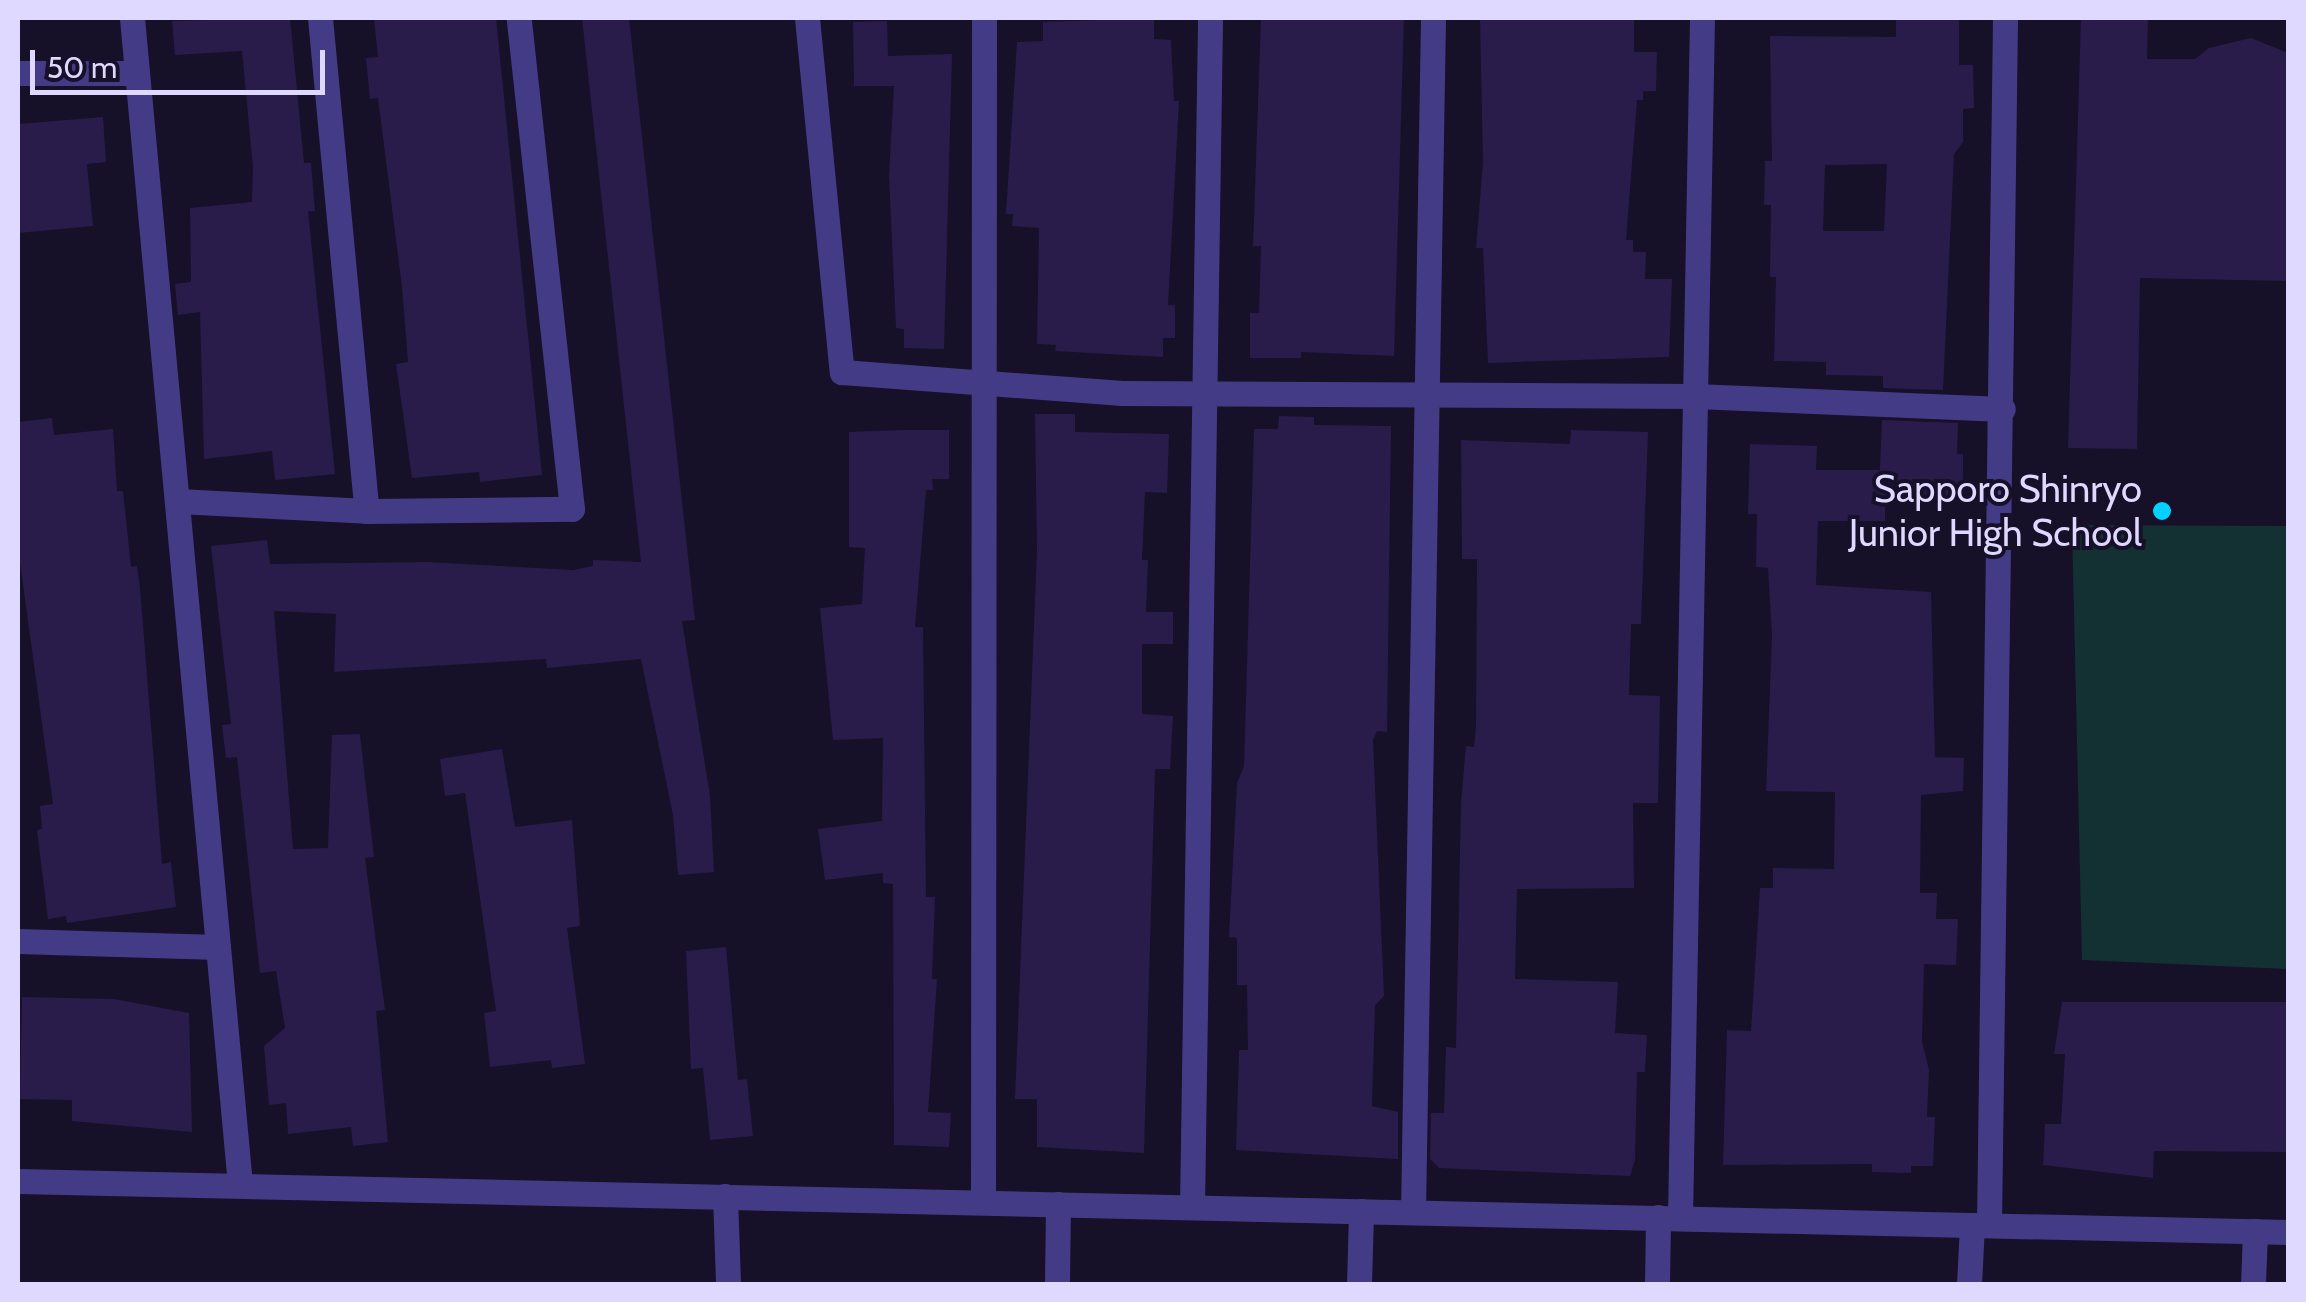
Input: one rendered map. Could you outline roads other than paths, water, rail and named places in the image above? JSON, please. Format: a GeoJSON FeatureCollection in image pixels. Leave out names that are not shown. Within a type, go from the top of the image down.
{"type":"FeatureCollection","features":[{"type":"Feature","properties":{"kind":"street"},"geometry":{"type":"LineString","coordinates":[[132,18],[240,1185]]}},
{"type":"Feature","properties":{"kind":"street"},"geometry":{"type":"LineString","coordinates":[[320,18],[367,511]]}},
{"type":"Feature","properties":{"kind":"street"},"geometry":{"type":"LineString","coordinates":[[178,501],[367,511],[572,509],[518,18]]}},
{"type":"Feature","properties":{"kind":"street"},"geometry":{"type":"LineString","coordinates":[[806,18],[842,372],[980,385],[1204,394],[1695,396],[2002,409]]}},
{"type":"Feature","properties":{"kind":"street"},"geometry":{"type":"LineString","coordinates":[[982,1202],[980,385],[984,18]]}},
{"type":"Feature","properties":{"kind":"street"},"geometry":{"type":"LineString","coordinates":[[1192,1206],[1210,18]]}},
{"type":"Feature","properties":{"kind":"street"},"geometry":{"type":"LineString","coordinates":[[1412,1212],[1430,395],[1433,18]]}},
{"type":"Feature","properties":{"kind":"street"},"geometry":{"type":"LineString","coordinates":[[1657,1284],[1669,1218],[1695,396],[1702,18]]}},
{"type":"Feature","properties":{"kind":"street"},"geometry":{"type":"LineString","coordinates":[[1970,1284],[1980,1225],[2002,409],[2006,18]]}},
{"type":"Feature","properties":{"kind":"street"},"geometry":{"type":"LineString","coordinates":[[18,72],[137,73]]}},
{"type":"Feature","properties":{"kind":"street"},"geometry":{"type":"LineString","coordinates":[[18,941],[218,947]]}},
{"type":"Feature","properties":{"kind":"street"},"geometry":{"type":"LineString","coordinates":[[18,1181],[2288,1232]]}},
{"type":"Feature","properties":{"kind":"street"},"geometry":{"type":"LineString","coordinates":[[725,1196],[728,1284]]}},
{"type":"Feature","properties":{"kind":"street"},"geometry":{"type":"LineString","coordinates":[[1057,1284],[1058,1204]]}},
{"type":"Feature","properties":{"kind":"street"},"geometry":{"type":"LineString","coordinates":[[1360,1284],[1361,1211]]}},
{"type":"Feature","properties":{"kind":"street"},"geometry":{"type":"LineString","coordinates":[[2253,1284],[2254,1231]]}},
{"type":"Feature","properties":{"kind":"place","name":"Sapporo Shinryo Junior High School"},"geometry":{"type":"Point","coordinates":[2162,511]}}]}
